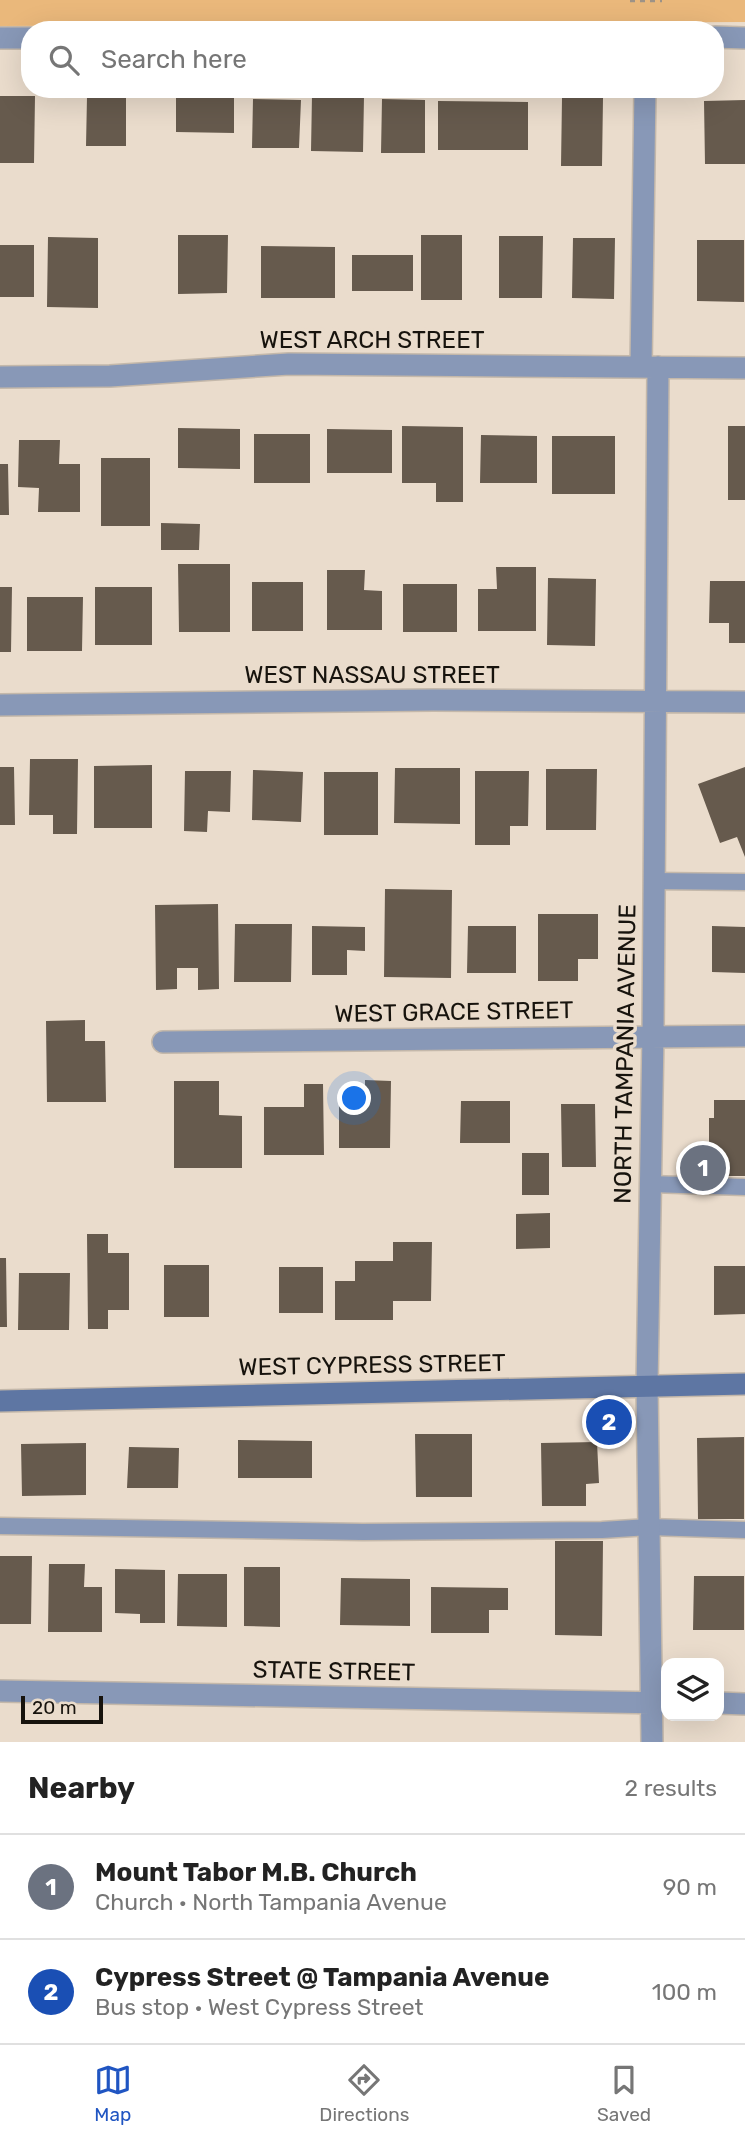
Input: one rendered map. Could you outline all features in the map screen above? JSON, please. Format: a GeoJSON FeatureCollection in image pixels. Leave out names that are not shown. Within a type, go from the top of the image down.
{"type":"FeatureCollection","features":[{"type":"Feature","properties":{"kind":"street"},"geometry":{"type":"LineString","coordinates":[[724,37],[745,38]]}},
{"type":"Feature","properties":{"kind":"street"},"geometry":{"type":"LineString","coordinates":[[0,38],[21,38]]}},
{"type":"Feature","properties":{"kind":"street","name":"NORTH TAMPANIA AVENUE"},"geometry":{"type":"LineString","coordinates":[[645,98],[655,700],[647,1385],[649,1527],[659,1703],[652,1742]]}},
{"type":"Feature","properties":{"kind":"street","name":"WEST ARCH STREET"},"geometry":{"type":"LineString","coordinates":[[0,377],[110,376],[289,365],[745,368]]}},
{"type":"Feature","properties":{"kind":"street","name":"WEST NASSAU STREET"},"geometry":{"type":"LineString","coordinates":[[0,705],[286,701],[745,702]]}},
{"type":"Feature","properties":{"kind":"street","name":"WEST GRACE STREET"},"geometry":{"type":"LineString","coordinates":[[163,1042],[745,1036]]}},
{"type":"Feature","properties":{"kind":"street","name":"WEST CYPRESS STREET"},"geometry":{"type":"LineString","coordinates":[[0,1401],[745,1384]]}},
{"type":"Feature","properties":{"kind":"street","name":"STATE STREET"},"geometry":{"type":"LineString","coordinates":[[0,1691],[659,1703]]}},
{"type":"Feature","properties":{"kind":"street"},"geometry":{"type":"LineString","coordinates":[[724,1703],[745,1704]]}},
{"type":"Feature","properties":{"kind":"lane"},"geometry":{"type":"LineString","coordinates":[[653,881],[745,881]]}},
{"type":"Feature","properties":{"kind":"lane"},"geometry":{"type":"LineString","coordinates":[[650,1184],[745,1187]]}},
{"type":"Feature","properties":{"kind":"lane"},"geometry":{"type":"LineString","coordinates":[[0,1526],[363,1532],[576,1531],[649,1527],[745,1530]]}},
{"type":"Feature","properties":{"kind":"path"},"geometry":{"type":"LineString","coordinates":[[630,0],[662,0]]}},
{"type":"Feature","properties":{"kind":"shaded area"},"geometry":{"type":"Polygon","coordinates":[[[0,0],[745,0],[745,22],[21,21],[21,26],[0,26],[0,0]]]}},
{"type":"Feature","properties":{"kind":"building"},"geometry":{"type":"Polygon","coordinates":[[[0,96],[35,98],[34,163],[0,163],[0,96]]]}},
{"type":"Feature","properties":{"kind":"building"},"geometry":{"type":"Polygon","coordinates":[[[87,98],[126,98],[126,146],[86,146],[87,98]]]}},
{"type":"Feature","properties":{"kind":"building"},"geometry":{"type":"Polygon","coordinates":[[[176,98],[234,98],[234,133],[176,132],[176,98]]]}},
{"type":"Feature","properties":{"kind":"building"},"geometry":{"type":"Polygon","coordinates":[[[312,98],[364,98],[363,152],[311,151],[312,98]]]}},
{"type":"Feature","properties":{"kind":"building"},"geometry":{"type":"Polygon","coordinates":[[[562,98],[603,98],[602,166],[561,166],[562,98]]]}},
{"type":"Feature","properties":{"kind":"building"},"geometry":{"type":"Polygon","coordinates":[[[253,99],[301,100],[299,148],[252,148],[253,99]]]}},
{"type":"Feature","properties":{"kind":"building"},"geometry":{"type":"Polygon","coordinates":[[[382,99],[425,100],[425,153],[381,153],[382,99]]]}},
{"type":"Feature","properties":{"kind":"building"},"geometry":{"type":"Polygon","coordinates":[[[745,100],[745,164],[705,164],[704,101],[745,100]]]}},
{"type":"Feature","properties":{"kind":"building"},"geometry":{"type":"Polygon","coordinates":[[[438,101],[528,102],[528,150],[438,150],[438,101]]]}},
{"type":"Feature","properties":{"kind":"building"},"geometry":{"type":"Polygon","coordinates":[[[178,235],[228,235],[227,293],[178,294],[178,235]]]}},
{"type":"Feature","properties":{"kind":"building"},"geometry":{"type":"Polygon","coordinates":[[[421,235],[462,235],[462,300],[421,300],[421,235]]]}},
{"type":"Feature","properties":{"kind":"building"},"geometry":{"type":"Polygon","coordinates":[[[499,236],[543,236],[542,298],[499,298],[499,236]]]}},
{"type":"Feature","properties":{"kind":"building"},"geometry":{"type":"Polygon","coordinates":[[[48,237],[98,238],[98,308],[47,307],[48,237]]]}},
{"type":"Feature","properties":{"kind":"building"},"geometry":{"type":"Polygon","coordinates":[[[573,238],[615,238],[614,299],[572,298],[573,238]]]}},
{"type":"Feature","properties":{"kind":"building"},"geometry":{"type":"Polygon","coordinates":[[[697,240],[744,240],[744,302],[697,301],[697,240]]]}},
{"type":"Feature","properties":{"kind":"building"},"geometry":{"type":"Polygon","coordinates":[[[0,245],[34,245],[34,297],[0,297],[0,245]]]}},
{"type":"Feature","properties":{"kind":"building"},"geometry":{"type":"Polygon","coordinates":[[[261,246],[335,247],[335,298],[261,298],[261,246]]]}},
{"type":"Feature","properties":{"kind":"building"},"geometry":{"type":"Polygon","coordinates":[[[352,255],[413,255],[413,291],[352,291],[352,255]]]}},
{"type":"Feature","properties":{"kind":"building"},"geometry":{"type":"Polygon","coordinates":[[[402,426],[463,427],[463,502],[436,502],[436,483],[402,483],[402,426]]]}},
{"type":"Feature","properties":{"kind":"building"},"geometry":{"type":"Polygon","coordinates":[[[728,426],[745,426],[745,500],[728,500],[728,426]]]}},
{"type":"Feature","properties":{"kind":"building"},"geometry":{"type":"Polygon","coordinates":[[[178,428],[240,429],[240,469],[178,468],[178,428]]]}},
{"type":"Feature","properties":{"kind":"building"},"geometry":{"type":"Polygon","coordinates":[[[327,429],[392,430],[392,473],[327,473],[327,429]]]}},
{"type":"Feature","properties":{"kind":"building"},"geometry":{"type":"Polygon","coordinates":[[[254,434],[310,434],[310,483],[254,483],[254,434]]]}},
{"type":"Feature","properties":{"kind":"building"},"geometry":{"type":"Polygon","coordinates":[[[481,435],[537,436],[537,483],[480,483],[481,435]]]}},
{"type":"Feature","properties":{"kind":"building"},"geometry":{"type":"Polygon","coordinates":[[[552,436],[615,436],[615,494],[552,494],[552,436]]]}},
{"type":"Feature","properties":{"kind":"building"},"geometry":{"type":"Polygon","coordinates":[[[19,440],[60,440],[59,464],[80,464],[80,512],[38,512],[39,488],[18,487],[19,440]]]}},
{"type":"Feature","properties":{"kind":"building"},"geometry":{"type":"Polygon","coordinates":[[[101,458],[150,458],[150,526],[101,526],[101,458]]]}},
{"type":"Feature","properties":{"kind":"building"},"geometry":{"type":"Polygon","coordinates":[[[0,464],[8,464],[9,515],[0,515],[0,464]]]}},
{"type":"Feature","properties":{"kind":"building"},"geometry":{"type":"Polygon","coordinates":[[[161,523],[200,524],[199,550],[161,550],[161,523]]]}},
{"type":"Feature","properties":{"kind":"building"},"geometry":{"type":"Polygon","coordinates":[[[178,564],[230,564],[230,632],[179,632],[178,564]]]}},
{"type":"Feature","properties":{"kind":"building"},"geometry":{"type":"Polygon","coordinates":[[[496,567],[536,567],[536,631],[478,631],[478,589],[497,589],[496,567]]]}},
{"type":"Feature","properties":{"kind":"building"},"geometry":{"type":"Polygon","coordinates":[[[327,570],[365,570],[364,590],[382,591],[382,630],[327,630],[327,570]]]}},
{"type":"Feature","properties":{"kind":"building"},"geometry":{"type":"Polygon","coordinates":[[[548,578],[596,579],[595,646],[547,645],[548,578]]]}},
{"type":"Feature","properties":{"kind":"building"},"geometry":{"type":"Polygon","coordinates":[[[710,581],[745,581],[745,643],[729,643],[729,623],[709,623],[710,581]]]}},
{"type":"Feature","properties":{"kind":"building"},"geometry":{"type":"Polygon","coordinates":[[[252,582],[303,582],[303,631],[252,631],[252,582]]]}},
{"type":"Feature","properties":{"kind":"building"},"geometry":{"type":"Polygon","coordinates":[[[403,584],[457,584],[457,632],[403,632],[403,584]]]}},
{"type":"Feature","properties":{"kind":"building"},"geometry":{"type":"Polygon","coordinates":[[[0,587],[12,587],[11,652],[0,652],[0,587]]]}},
{"type":"Feature","properties":{"kind":"building"},"geometry":{"type":"Polygon","coordinates":[[[95,587],[152,587],[152,645],[95,645],[95,587]]]}},
{"type":"Feature","properties":{"kind":"building"},"geometry":{"type":"Polygon","coordinates":[[[27,597],[83,597],[82,651],[27,651],[27,597]]]}},
{"type":"Feature","properties":{"kind":"building"},"geometry":{"type":"Polygon","coordinates":[[[30,759],[78,759],[77,834],[53,834],[53,815],[29,815],[30,759]]]}},
{"type":"Feature","properties":{"kind":"building"},"geometry":{"type":"Polygon","coordinates":[[[152,765],[152,828],[94,828],[94,766],[152,765]]]}},
{"type":"Feature","properties":{"kind":"building"},"geometry":{"type":"Polygon","coordinates":[[[0,767],[14,767],[15,825],[0,825],[0,767]]]}},
{"type":"Feature","properties":{"kind":"building"},"geometry":{"type":"Polygon","coordinates":[[[745,767],[745,857],[737,837],[720,843],[698,784],[745,767]]]}},
{"type":"Feature","properties":{"kind":"building"},"geometry":{"type":"Polygon","coordinates":[[[395,768],[460,768],[460,824],[394,823],[395,768]]]}},
{"type":"Feature","properties":{"kind":"building"},"geometry":{"type":"Polygon","coordinates":[[[546,769],[597,769],[596,830],[546,830],[546,769]]]}},
{"type":"Feature","properties":{"kind":"building"},"geometry":{"type":"Polygon","coordinates":[[[253,770],[303,772],[301,822],[252,820],[253,770]]]}},
{"type":"Feature","properties":{"kind":"building"},"geometry":{"type":"Polygon","coordinates":[[[185,771],[231,771],[230,812],[208,811],[207,832],[184,831],[185,771]]]}},
{"type":"Feature","properties":{"kind":"building"},"geometry":{"type":"Polygon","coordinates":[[[475,771],[529,771],[528,826],[510,826],[510,845],[475,845],[475,771]]]}},
{"type":"Feature","properties":{"kind":"building"},"geometry":{"type":"Polygon","coordinates":[[[324,772],[378,772],[378,835],[324,835],[324,772]]]}},
{"type":"Feature","properties":{"kind":"building"},"geometry":{"type":"Polygon","coordinates":[[[385,889],[452,890],[451,978],[384,977],[385,889]]]}},
{"type":"Feature","properties":{"kind":"building"},"geometry":{"type":"Polygon","coordinates":[[[218,904],[219,989],[198,990],[198,968],[177,968],[177,989],[156,990],[155,905],[218,904]]]}},
{"type":"Feature","properties":{"kind":"building"},"geometry":{"type":"Polygon","coordinates":[[[538,914],[598,914],[598,959],[578,959],[578,981],[538,981],[538,914]]]}},
{"type":"Feature","properties":{"kind":"building"},"geometry":{"type":"Polygon","coordinates":[[[235,924],[292,924],[291,982],[234,982],[235,924]]]}},
{"type":"Feature","properties":{"kind":"building"},"geometry":{"type":"Polygon","coordinates":[[[312,926],[365,927],[365,951],[347,950],[347,975],[312,975],[312,926]]]}},
{"type":"Feature","properties":{"kind":"building"},"geometry":{"type":"Polygon","coordinates":[[[468,926],[516,926],[516,973],[467,973],[468,926]]]}},
{"type":"Feature","properties":{"kind":"building"},"geometry":{"type":"Polygon","coordinates":[[[712,926],[745,927],[745,973],[712,972],[712,926]]]}},
{"type":"Feature","properties":{"kind":"building"},"geometry":{"type":"Polygon","coordinates":[[[85,1020],[85,1041],[105,1041],[106,1102],[47,1102],[46,1021],[85,1020]]]}},
{"type":"Feature","properties":{"kind":"building"},"geometry":{"type":"Polygon","coordinates":[[[365,1080],[391,1081],[390,1148],[339,1148],[339,1103],[365,1103],[365,1080]]]}},
{"type":"Feature","properties":{"kind":"building"},"geometry":{"type":"Polygon","coordinates":[[[174,1081],[219,1081],[219,1115],[242,1116],[242,1168],[174,1168],[174,1081]]]}},
{"type":"Feature","properties":{"kind":"building"},"geometry":{"type":"Polygon","coordinates":[[[304,1084],[323,1084],[324,1155],[264,1155],[264,1107],[304,1107],[304,1084]]]}},
{"type":"Feature","properties":{"kind":"building"},"geometry":{"type":"Polygon","coordinates":[[[714,1100],[745,1100],[745,1176],[714,1176],[714,1157],[709,1157],[709,1118],[714,1118],[714,1100]]]}},
{"type":"Feature","properties":{"kind":"building"},"geometry":{"type":"Polygon","coordinates":[[[461,1101],[510,1101],[510,1143],[460,1143],[461,1101]]]}},
{"type":"Feature","properties":{"kind":"building"},"geometry":{"type":"Polygon","coordinates":[[[561,1104],[595,1104],[596,1167],[562,1167],[561,1104]]]}},
{"type":"Feature","properties":{"kind":"building"},"geometry":{"type":"Polygon","coordinates":[[[522,1153],[549,1153],[549,1195],[522,1195],[522,1153]]]}},
{"type":"Feature","properties":{"kind":"building"},"geometry":{"type":"Polygon","coordinates":[[[550,1213],[550,1248],[516,1249],[516,1214],[550,1213]]]}},
{"type":"Feature","properties":{"kind":"building"},"geometry":{"type":"Polygon","coordinates":[[[87,1234],[108,1234],[108,1253],[129,1253],[129,1310],[108,1310],[108,1329],[88,1329],[87,1234]]]}},
{"type":"Feature","properties":{"kind":"building"},"geometry":{"type":"Polygon","coordinates":[[[393,1242],[432,1242],[431,1301],[393,1301],[393,1320],[335,1320],[335,1281],[355,1281],[355,1261],[393,1261],[393,1242]]]}},
{"type":"Feature","properties":{"kind":"building"},"geometry":{"type":"Polygon","coordinates":[[[0,1258],[6,1258],[7,1327],[0,1327],[0,1258]]]}},
{"type":"Feature","properties":{"kind":"building"},"geometry":{"type":"Polygon","coordinates":[[[164,1265],[209,1265],[209,1317],[164,1317],[164,1265]]]}},
{"type":"Feature","properties":{"kind":"building"},"geometry":{"type":"Polygon","coordinates":[[[714,1266],[745,1266],[745,1314],[714,1315],[714,1266]]]}},
{"type":"Feature","properties":{"kind":"building"},"geometry":{"type":"Polygon","coordinates":[[[279,1267],[323,1267],[323,1313],[279,1313],[279,1267]]]}},
{"type":"Feature","properties":{"kind":"building"},"geometry":{"type":"Polygon","coordinates":[[[19,1273],[70,1273],[69,1330],[18,1330],[19,1273]]]}},
{"type":"Feature","properties":{"kind":"building"},"geometry":{"type":"Polygon","coordinates":[[[415,1434],[472,1434],[472,1497],[416,1497],[415,1434]]]}},
{"type":"Feature","properties":{"kind":"building"},"geometry":{"type":"Polygon","coordinates":[[[744,1437],[744,1519],[698,1519],[697,1438],[744,1437]]]}},
{"type":"Feature","properties":{"kind":"building"},"geometry":{"type":"Polygon","coordinates":[[[238,1440],[312,1441],[312,1478],[238,1478],[238,1440]]]}},
{"type":"Feature","properties":{"kind":"building"},"geometry":{"type":"Polygon","coordinates":[[[597,1442],[599,1483],[586,1484],[586,1506],[542,1506],[541,1443],[597,1442]]]}},
{"type":"Feature","properties":{"kind":"building"},"geometry":{"type":"Polygon","coordinates":[[[86,1443],[86,1495],[22,1496],[21,1444],[86,1443]]]}},
{"type":"Feature","properties":{"kind":"building"},"geometry":{"type":"Polygon","coordinates":[[[129,1447],[179,1448],[178,1488],[127,1488],[129,1447]]]}},
{"type":"Feature","properties":{"kind":"building"},"geometry":{"type":"Polygon","coordinates":[[[555,1541],[603,1541],[602,1636],[555,1635],[555,1541]]]}},
{"type":"Feature","properties":{"kind":"building"},"geometry":{"type":"Polygon","coordinates":[[[0,1556],[32,1556],[31,1624],[0,1624],[0,1556]]]}},
{"type":"Feature","properties":{"kind":"building"},"geometry":{"type":"Polygon","coordinates":[[[49,1564],[85,1564],[84,1587],[102,1587],[102,1632],[48,1632],[49,1564]]]}},
{"type":"Feature","properties":{"kind":"building"},"geometry":{"type":"Polygon","coordinates":[[[244,1567],[280,1567],[280,1627],[244,1626],[244,1567]]]}},
{"type":"Feature","properties":{"kind":"building"},"geometry":{"type":"Polygon","coordinates":[[[115,1569],[165,1570],[165,1623],[140,1623],[140,1614],[115,1613],[115,1569]]]}},
{"type":"Feature","properties":{"kind":"building"},"geometry":{"type":"Polygon","coordinates":[[[178,1574],[227,1574],[227,1627],[177,1626],[178,1574]]]}},
{"type":"Feature","properties":{"kind":"building"},"geometry":{"type":"Polygon","coordinates":[[[694,1576],[744,1576],[744,1630],[693,1630],[694,1576]]]}},
{"type":"Feature","properties":{"kind":"building"},"geometry":{"type":"Polygon","coordinates":[[[341,1578],[410,1579],[410,1626],[340,1625],[341,1578]]]}},
{"type":"Feature","properties":{"kind":"building"},"geometry":{"type":"Polygon","coordinates":[[[431,1587],[508,1588],[508,1610],[489,1610],[489,1633],[431,1633],[431,1587]]]}},
{"type":"Feature","properties":{"kind":"place","name":"Mount Tabor M.B. Church"},"geometry":{"type":"Point","coordinates":[703,1168]}},
{"type":"Feature","properties":{"kind":"place","name":"Cypress Street @ Tampania Avenue"},"geometry":{"type":"Point","coordinates":[609,1422]}}]}
